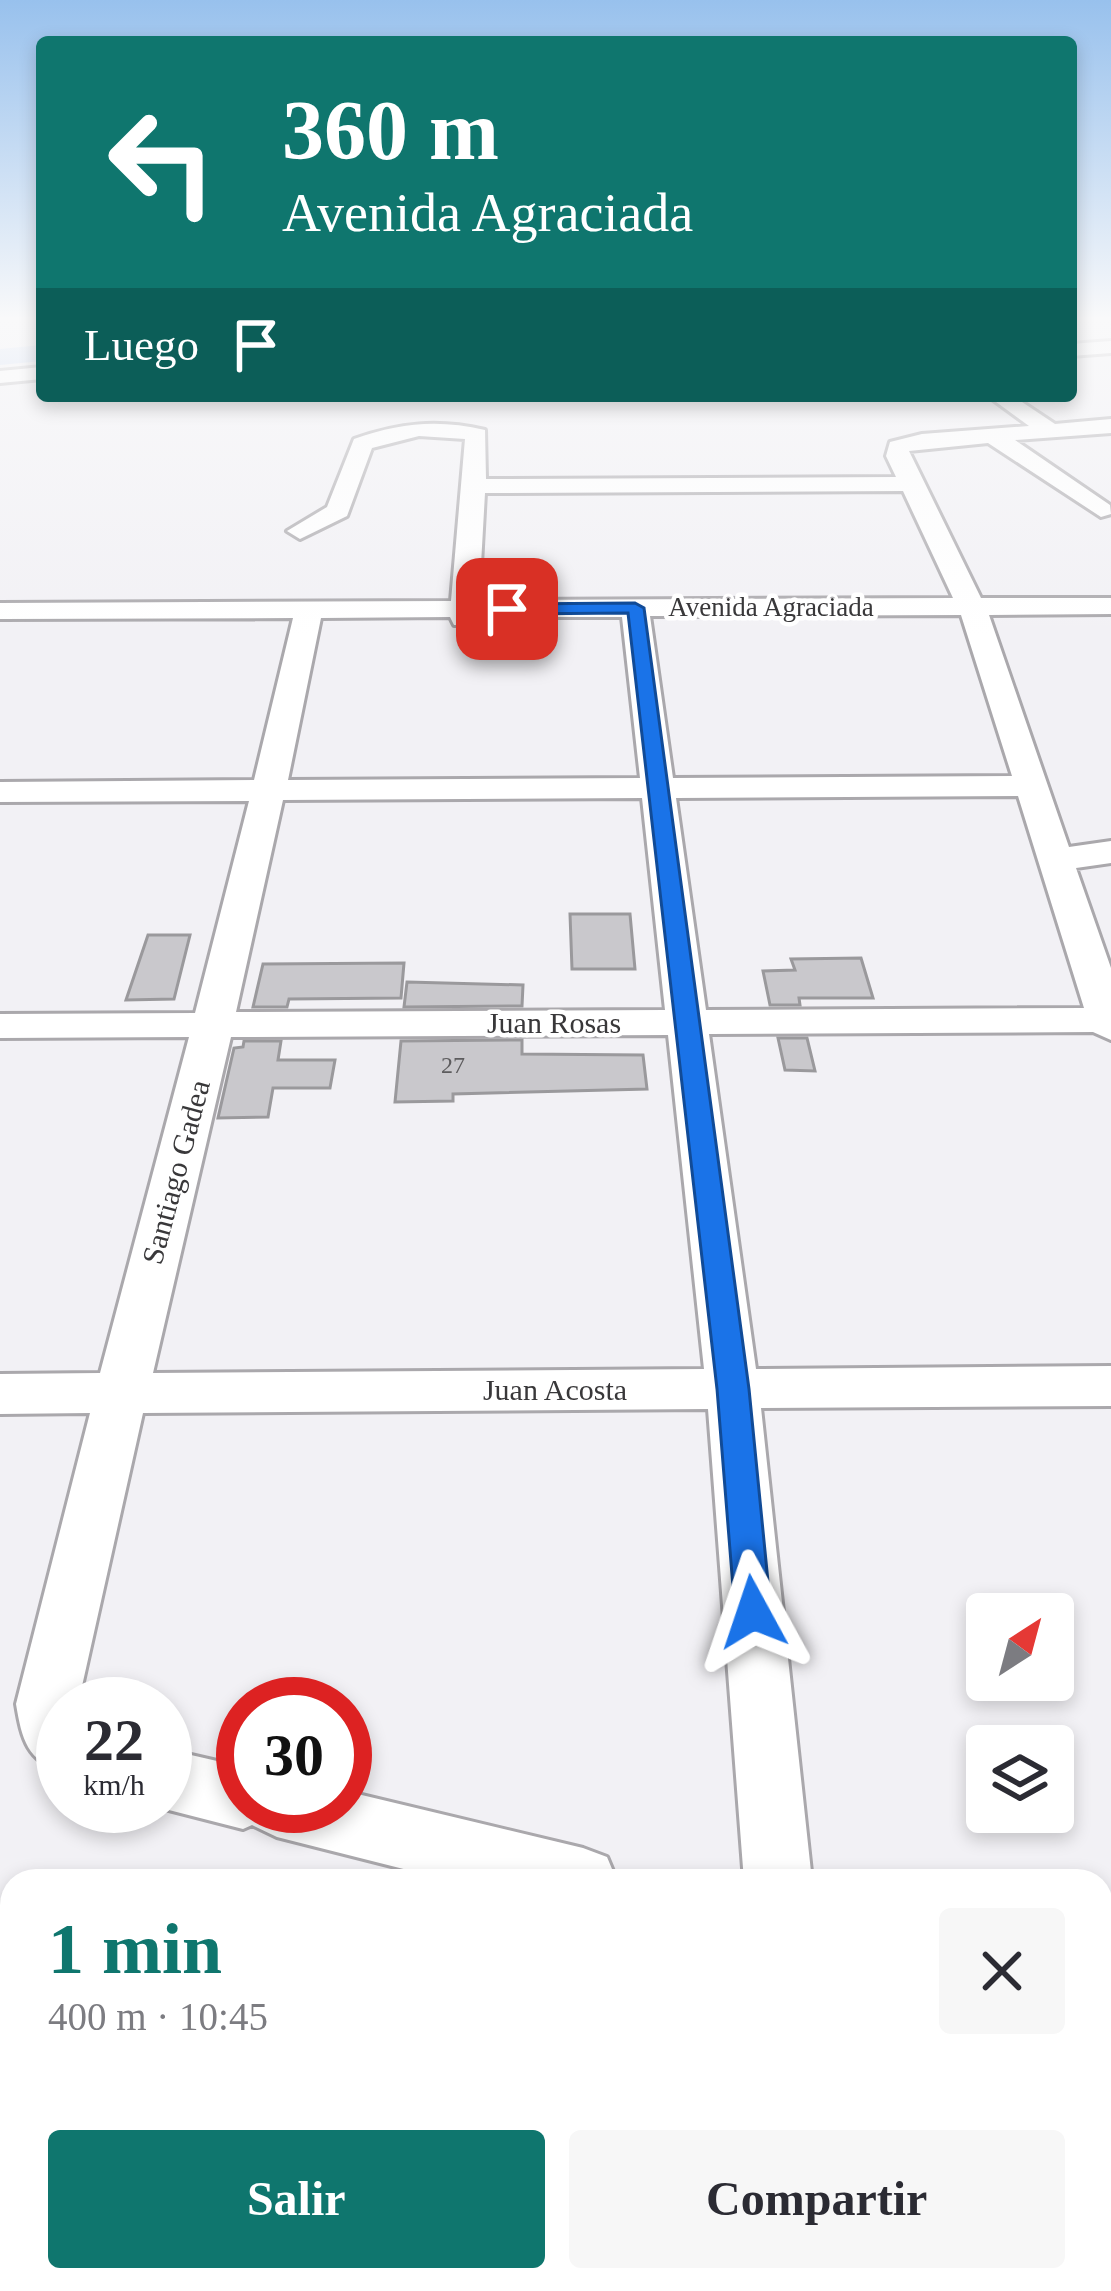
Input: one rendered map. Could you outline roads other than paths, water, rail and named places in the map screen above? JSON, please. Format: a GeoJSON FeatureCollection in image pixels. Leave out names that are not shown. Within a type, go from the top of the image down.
{"type":"FeatureCollection","features":[{"type":"Feature","properties":{"kind":"street"},"geometry":{"type":"LineString","coordinates":[[1040,423],[1052,431]]}},
{"type":"Feature","properties":{"kind":"street"},"geometry":{"type":"LineString","coordinates":[[1109,1024],[974,612],[911,484],[898,447],[1111,426]]}},
{"type":"Feature","properties":{"kind":"street"},"geometry":{"type":"LineString","coordinates":[[300,531],[338,511],[362,444],[389,433],[433,427],[477,435],[464,614]]}},
{"type":"Feature","properties":{"kind":"street"},"geometry":{"type":"LineString","coordinates":[[993,436],[1101,510]]}},
{"type":"Feature","properties":{"kind":"street"},"geometry":{"type":"LineString","coordinates":[[471,486],[911,484]]}},
{"type":"Feature","properties":{"kind":"street","name":"Avenida Agraciada"},"geometry":{"type":"LineString","coordinates":[[974,612],[1111,606]]}},
{"type":"Feature","properties":{"kind":"street","name":"Avenida Agraciada"},"geometry":{"type":"LineString","coordinates":[[0,611],[1111,615]]}},
{"type":"Feature","properties":{"kind":"street"},"geometry":{"type":"LineString","coordinates":[[636,613],[733,1389],[777,1869]]}},
{"type":"Feature","properties":{"kind":"street","name":"Avenida Agraciada"},"geometry":{"type":"LineString","coordinates":[[0,621],[308,614]]}},
{"type":"Feature","properties":{"kind":"street","name":"Santiago Gadea"},"geometry":{"type":"LineString","coordinates":[[53,1677],[118,1393],[216,1023],[308,614]]}},
{"type":"Feature","properties":{"kind":"street"},"geometry":{"type":"LineString","coordinates":[[0,792],[1030,786]]}},
{"type":"Feature","properties":{"kind":"street"},"geometry":{"type":"LineString","coordinates":[[1057,860],[1111,852]]}},
{"type":"Feature","properties":{"kind":"street","name":"Juan Rosas"},"geometry":{"type":"LineString","coordinates":[[0,1026],[1109,1024]]}},
{"type":"Feature","properties":{"kind":"street","name":"Juan Acosta"},"geometry":{"type":"LineString","coordinates":[[0,1394],[1111,1386]]}},
{"type":"Feature","properties":{"kind":"street"},"geometry":{"type":"LineString","coordinates":[[372,1829],[535,1869]]}}]}
